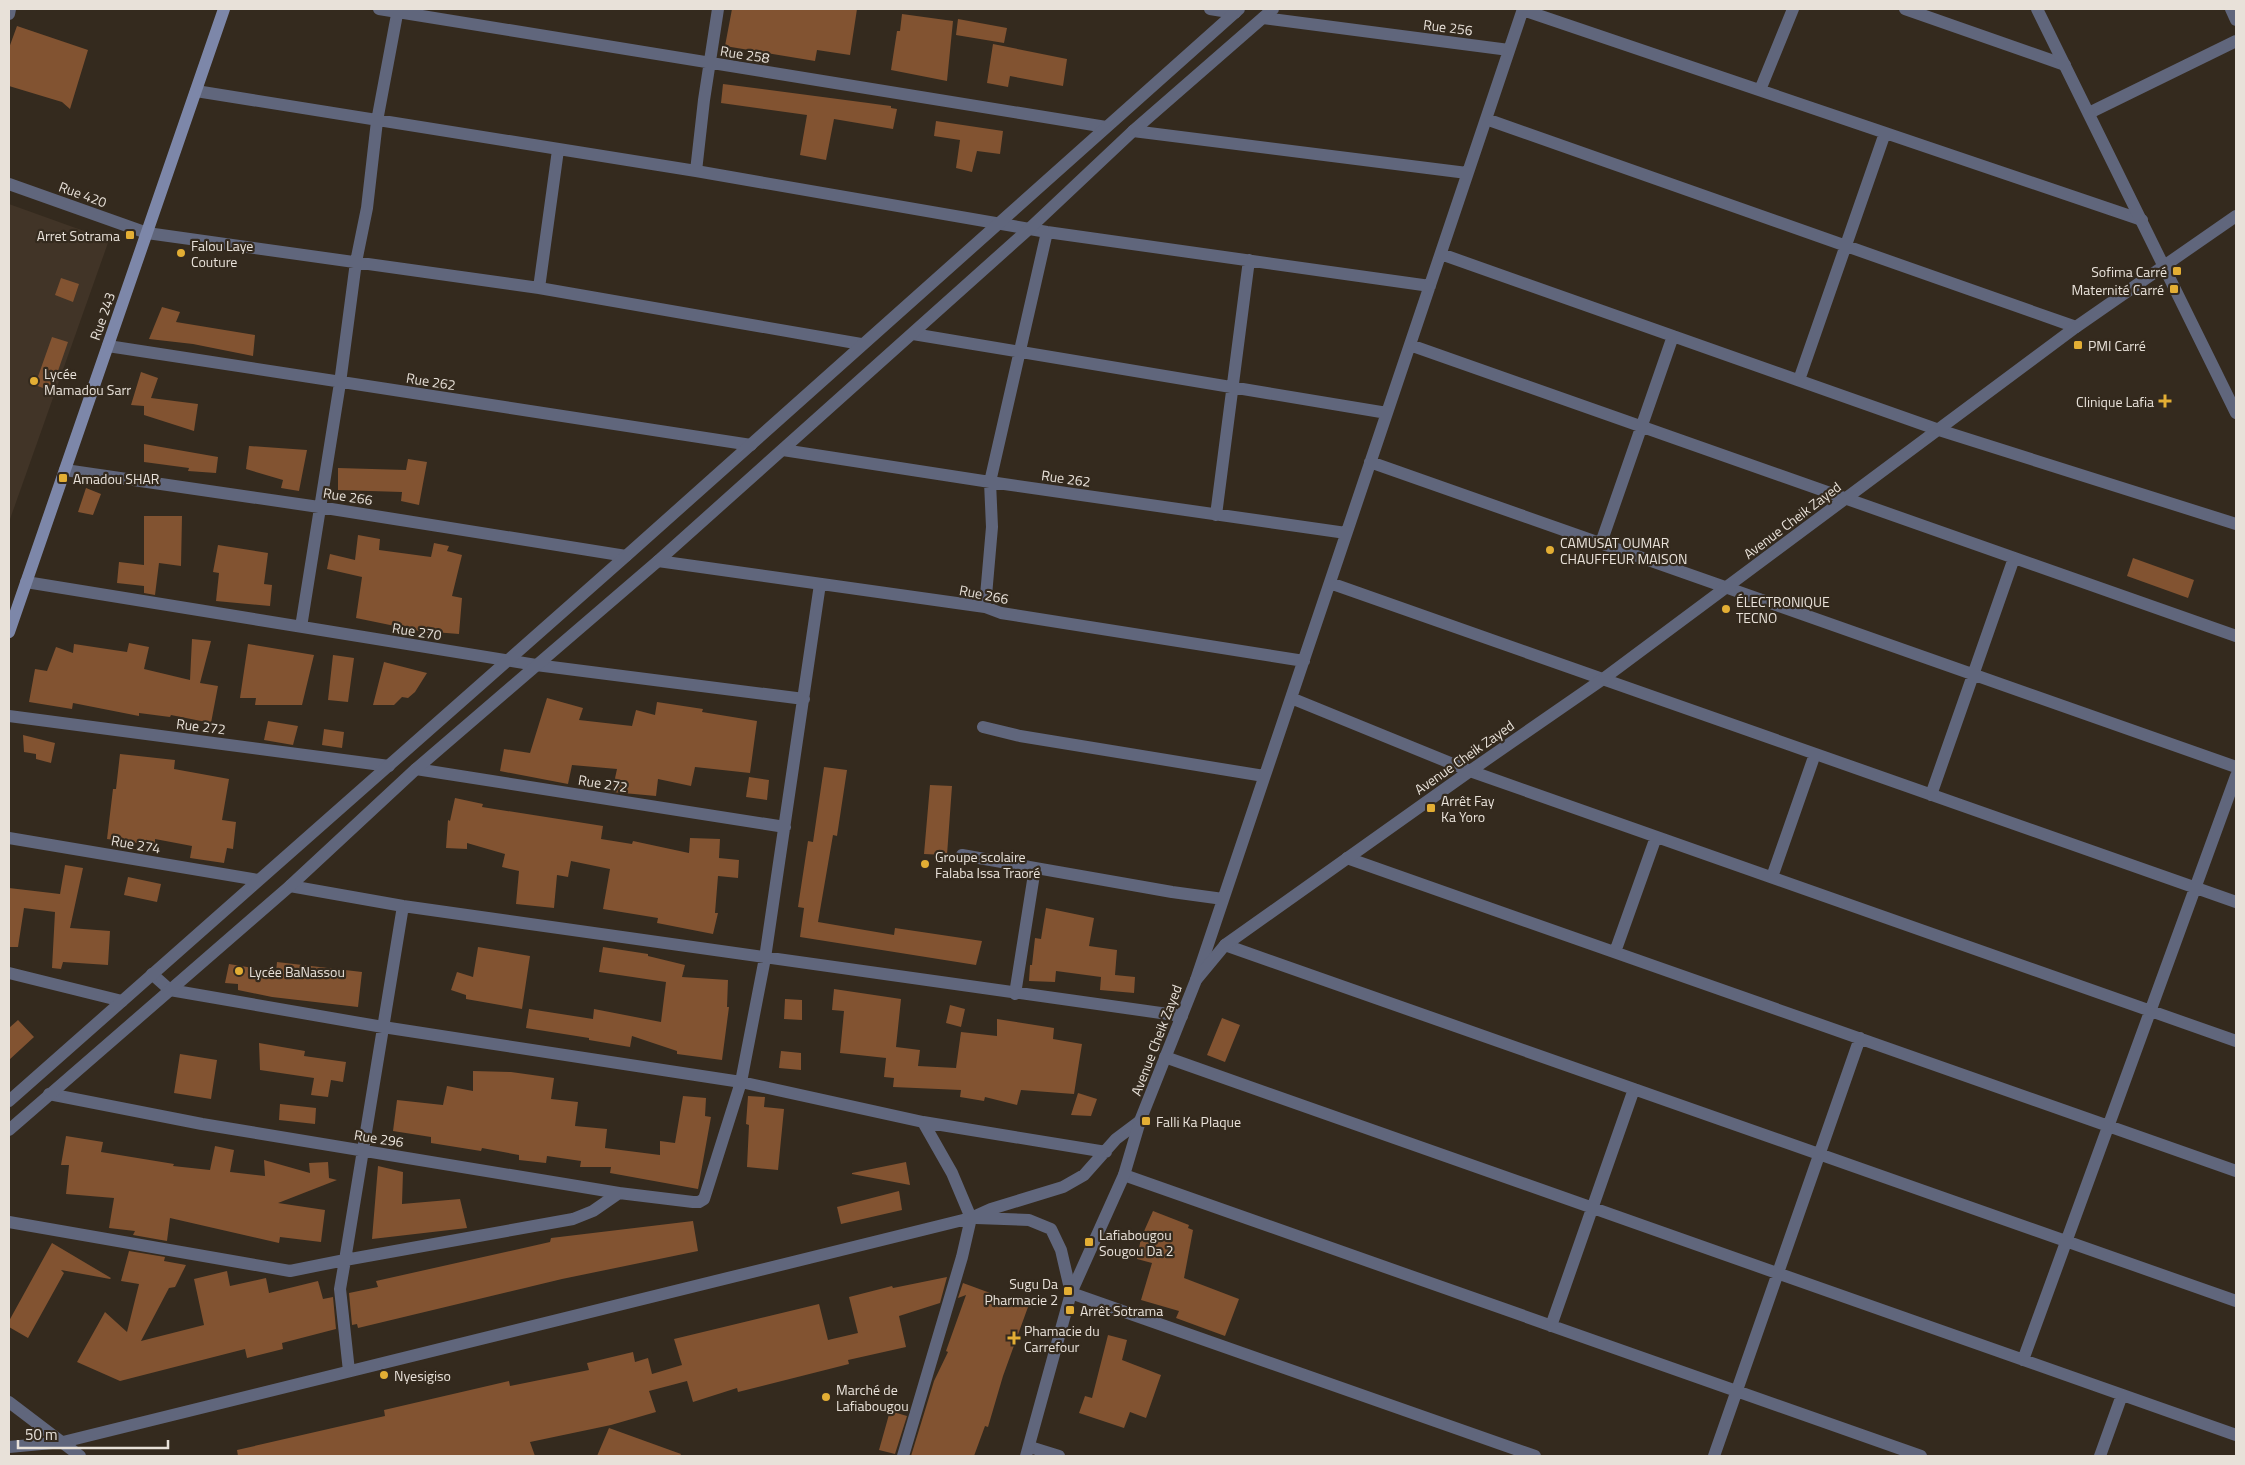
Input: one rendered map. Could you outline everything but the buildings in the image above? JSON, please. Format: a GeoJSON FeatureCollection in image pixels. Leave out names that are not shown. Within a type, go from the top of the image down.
{"type":"FeatureCollection","features":[{"type":"Feature","properties":{"kind":"main road","name":"Rue 243"},"geometry":{"type":"LineString","coordinates":[[9,632],[224,9]]}},
{"type":"Feature","properties":{"kind":"street"},"geometry":{"type":"LineString","coordinates":[[9,14],[10,9]]}},
{"type":"Feature","properties":{"kind":"street","name":"Rue 258"},"geometry":{"type":"LineString","coordinates":[[379,9],[398,10],[1106,127]]}},
{"type":"Feature","properties":{"kind":"street"},"geometry":{"type":"LineString","coordinates":[[696,171],[718,9]]}},
{"type":"Feature","properties":{"kind":"street"},"geometry":{"type":"LineString","coordinates":[[1210,9],[1237,11]]}},
{"type":"Feature","properties":{"kind":"street"},"geometry":{"type":"LineString","coordinates":[[9,1130],[290,886],[416,769],[658,561],[913,334],[1133,131],[1273,9]]}},
{"type":"Feature","properties":{"kind":"street"},"geometry":{"type":"LineString","coordinates":[[1196,980],[1523,9],[2142,220]]}},
{"type":"Feature","properties":{"kind":"street"},"geometry":{"type":"LineString","coordinates":[[1760,90],[1793,9]]}},
{"type":"Feature","properties":{"kind":"street"},"geometry":{"type":"LineString","coordinates":[[1905,9],[2065,65]]}},
{"type":"Feature","properties":{"kind":"street"},"geometry":{"type":"LineString","coordinates":[[2037,9],[2236,413]]}},
{"type":"Feature","properties":{"kind":"street"},"geometry":{"type":"LineString","coordinates":[[2231,9],[2236,20]]}},
{"type":"Feature","properties":{"kind":"street"},"geometry":{"type":"LineString","coordinates":[[301,627],[340,383],[356,262],[367,208],[377,121],[398,10]]}},
{"type":"Feature","properties":{"kind":"street"},"geometry":{"type":"LineString","coordinates":[[9,1101],[626,556],[861,344],[1237,11]]}},
{"type":"Feature","properties":{"kind":"street","name":"Rue 256"},"geometry":{"type":"LineString","coordinates":[[1263,18],[1509,50]]}},
{"type":"Feature","properties":{"kind":"street"},"geometry":{"type":"LineString","coordinates":[[2089,113],[2236,40]]}},
{"type":"Feature","properties":{"kind":"street"},"geometry":{"type":"LineString","coordinates":[[196,91],[696,171],[1047,232],[1430,286]]}},
{"type":"Feature","properties":{"kind":"street"},"geometry":{"type":"LineString","coordinates":[[1486,119],[2076,327]]}},
{"type":"Feature","properties":{"kind":"street"},"geometry":{"type":"LineString","coordinates":[[1133,131],[1468,173]]}},
{"type":"Feature","properties":{"kind":"street"},"geometry":{"type":"LineString","coordinates":[[1799,380],[1886,133]]}},
{"type":"Feature","properties":{"kind":"street"},"geometry":{"type":"LineString","coordinates":[[539,288],[558,150]]}},
{"type":"Feature","properties":{"kind":"street","name":"Rue 420"},"geometry":{"type":"LineString","coordinates":[[9,184],[147,233],[539,288],[861,344]]}},
{"type":"Feature","properties":{"kind":"street","name":"Avenue Cheik Zayed"},"geometry":{"type":"LineString","coordinates":[[1028,1452],[1071,1293],[1124,1175],[1140,1121],[1196,980],[1225,945],[1603,679],[2076,327],[2236,216]]}},
{"type":"Feature","properties":{"kind":"street"},"geometry":{"type":"LineString","coordinates":[[985,607],[992,527],[990,482],[1047,232]]}},
{"type":"Feature","properties":{"kind":"street"},"geometry":{"type":"LineString","coordinates":[[1440,254],[1939,430],[2236,524]]}},
{"type":"Feature","properties":{"kind":"street"},"geometry":{"type":"LineString","coordinates":[[1216,515],[1249,260]]}},
{"type":"Feature","properties":{"kind":"street"},"geometry":{"type":"LineString","coordinates":[[913,334],[1387,413]]}},
{"type":"Feature","properties":{"kind":"street"},"geometry":{"type":"LineString","coordinates":[[1601,543],[1673,336]]}},
{"type":"Feature","properties":{"kind":"street"},"geometry":{"type":"LineString","coordinates":[[1410,345],[2236,636]]}},
{"type":"Feature","properties":{"kind":"street","name":"Rue 262"},"geometry":{"type":"LineString","coordinates":[[108,346],[751,445]]}},
{"type":"Feature","properties":{"kind":"street","name":"Rue 262"},"geometry":{"type":"LineString","coordinates":[[783,450],[1346,533]]}},
{"type":"Feature","properties":{"kind":"street"},"geometry":{"type":"LineString","coordinates":[[1370,462],[2236,767]]}},
{"type":"Feature","properties":{"kind":"street","name":"Rue 266"},"geometry":{"type":"LineString","coordinates":[[65,470],[319,507],[626,556]]}},
{"type":"Feature","properties":{"kind":"street"},"geometry":{"type":"LineString","coordinates":[[1931,794],[2014,558]]}},
{"type":"Feature","properties":{"kind":"street","name":"Rue 266"},"geometry":{"type":"LineString","coordinates":[[658,561],[985,607],[1001,613],[1304,661]]}},
{"type":"Feature","properties":{"kind":"street","name":"Rue 270"},"geometry":{"type":"LineString","coordinates":[[26,582],[536,665],[804,699]]}},
{"type":"Feature","properties":{"kind":"street"},"geometry":{"type":"LineString","coordinates":[[1330,583],[2236,902]]}},
{"type":"Feature","properties":{"kind":"street"},"geometry":{"type":"LineString","coordinates":[[742,1082],[765,958],[820,584]]}},
{"type":"Feature","properties":{"kind":"street"},"geometry":{"type":"LineString","coordinates":[[1291,698],[1470,771],[2236,1041]]}},
{"type":"Feature","properties":{"kind":"street","name":"Rue 272"},"geometry":{"type":"LineString","coordinates":[[9,716],[389,766]]}},
{"type":"Feature","properties":{"kind":"street"},"geometry":{"type":"LineString","coordinates":[[983,727],[1020,736],[1264,776]]}},
{"type":"Feature","properties":{"kind":"street"},"geometry":{"type":"LineString","coordinates":[[1772,877],[1815,754]]}},
{"type":"Feature","properties":{"kind":"street","name":"Rue 272"},"geometry":{"type":"LineString","coordinates":[[416,769],[784,827]]}},
{"type":"Feature","properties":{"kind":"street"},"geometry":{"type":"LineString","coordinates":[[2024,1360],[2236,776]]}},
{"type":"Feature","properties":{"kind":"street"},"geometry":{"type":"LineString","coordinates":[[1615,952],[1656,837]]}},
{"type":"Feature","properties":{"kind":"street","name":"Rue 274"},"geometry":{"type":"LineString","coordinates":[[9,838],[258,880]]}},
{"type":"Feature","properties":{"kind":"street"},"geometry":{"type":"LineString","coordinates":[[962,855],[1172,892],[1223,899]]}},
{"type":"Feature","properties":{"kind":"street"},"geometry":{"type":"LineString","coordinates":[[1347,858],[2236,1171]]}},
{"type":"Feature","properties":{"kind":"street"},"geometry":{"type":"LineString","coordinates":[[1016,994],[1035,868]]}},
{"type":"Feature","properties":{"kind":"street"},"geometry":{"type":"LineString","coordinates":[[290,886],[403,906],[1182,1016]]}},
{"type":"Feature","properties":{"kind":"street"},"geometry":{"type":"LineString","coordinates":[[350,1371],[340,1289],[403,906]]}},
{"type":"Feature","properties":{"kind":"street"},"geometry":{"type":"LineString","coordinates":[[1225,945],[2236,1301]]}},
{"type":"Feature","properties":{"kind":"street"},"geometry":{"type":"LineString","coordinates":[[9,973],[122,1001]]}},
{"type":"Feature","properties":{"kind":"street"},"geometry":{"type":"LineString","coordinates":[[152,974],[170,990],[383,1027],[742,1082],[923,1122],[1106,1152]]}},
{"type":"Feature","properties":{"kind":"street"},"geometry":{"type":"LineString","coordinates":[[1714,1456],[1860,1038]]}},
{"type":"Feature","properties":{"kind":"street"},"geometry":{"type":"LineString","coordinates":[[1165,1058],[2236,1435]]}},
{"type":"Feature","properties":{"kind":"street","name":"Rue 296"},"geometry":{"type":"LineString","coordinates":[[49,1094],[202,1124],[619,1194],[693,1202],[704,1199],[742,1082]]}},
{"type":"Feature","properties":{"kind":"street"},"geometry":{"type":"LineString","coordinates":[[1551,1326],[1634,1089]]}},
{"type":"Feature","properties":{"kind":"street"},"geometry":{"type":"LineString","coordinates":[[9,1447],[63,1442],[971,1218],[991,1209],[1063,1187],[1084,1175],[1116,1139],[1140,1121]]}},
{"type":"Feature","properties":{"kind":"street"},"geometry":{"type":"LineString","coordinates":[[903,1456],[962,1257],[971,1218],[948,1164],[923,1122]]}},
{"type":"Feature","properties":{"kind":"street"},"geometry":{"type":"LineString","coordinates":[[1124,1175],[1921,1456]]}},
{"type":"Feature","properties":{"kind":"street"},"geometry":{"type":"LineString","coordinates":[[9,1222],[290,1270],[573,1219],[593,1212],[619,1194]]}},
{"type":"Feature","properties":{"kind":"street"},"geometry":{"type":"LineString","coordinates":[[971,1218],[1029,1220],[1051,1229],[1062,1250],[1071,1293],[1535,1456]]}},
{"type":"Feature","properties":{"kind":"street"},"geometry":{"type":"LineString","coordinates":[[2100,1456],[2122,1395]]}},
{"type":"Feature","properties":{"kind":"street"},"geometry":{"type":"LineString","coordinates":[[9,1397],[41,1425]]}},
{"type":"Feature","properties":{"kind":"street"},"geometry":{"type":"LineString","coordinates":[[9,1402],[80,1456]]}},
{"type":"Feature","properties":{"kind":"street"},"geometry":{"type":"LineString","coordinates":[[1028,1452],[1059,1456]]}},
{"type":"Feature","properties":{"kind":"shaded area","name":"Lycée Mamadou Sarr"},"geometry":{"type":"Polygon","coordinates":[[[9,204],[109,240],[9,522],[9,204]]]}},
{"type":"Feature","properties":{"kind":"place","name":"Arret Sotrama"},"geometry":{"type":"Point","coordinates":[130,235]}},
{"type":"Feature","properties":{"kind":"place","name":"Falou Laye Couture"},"geometry":{"type":"Point","coordinates":[181,253]}},
{"type":"Feature","properties":{"kind":"place","name":"Sofima Carré"},"geometry":{"type":"Point","coordinates":[2177,271]}},
{"type":"Feature","properties":{"kind":"place","name":"Maternité Carré"},"geometry":{"type":"Point","coordinates":[2174,289]}},
{"type":"Feature","properties":{"kind":"place","name":"PMI Carré"},"geometry":{"type":"Point","coordinates":[2078,345]}},
{"type":"Feature","properties":{"kind":"place","name":"Lycée Mamadou Sarr"},"geometry":{"type":"Point","coordinates":[34,381]}},
{"type":"Feature","properties":{"kind":"place","name":"Clinique Lafia"},"geometry":{"type":"Point","coordinates":[2165,401]}},
{"type":"Feature","properties":{"kind":"place","name":"Amadou SHAR"},"geometry":{"type":"Point","coordinates":[63,478]}},
{"type":"Feature","properties":{"kind":"place","name":"CAMUSAT OUMAR CHAUFFEUR MAISON"},"geometry":{"type":"Point","coordinates":[1550,550]}},
{"type":"Feature","properties":{"kind":"place","name":"ÉLECTRONIQUE TECNO"},"geometry":{"type":"Point","coordinates":[1726,609]}},
{"type":"Feature","properties":{"kind":"place","name":"Arrêt Fay Ka Yoro"},"geometry":{"type":"Point","coordinates":[1431,808]}},
{"type":"Feature","properties":{"kind":"place","name":"Groupe scolaire Falaba Issa Traoré"},"geometry":{"type":"Point","coordinates":[925,864]}},
{"type":"Feature","properties":{"kind":"place","name":"Lycée BaNassou"},"geometry":{"type":"Point","coordinates":[239,971]}},
{"type":"Feature","properties":{"kind":"place","name":"Falli Ka Plaque"},"geometry":{"type":"Point","coordinates":[1146,1121]}},
{"type":"Feature","properties":{"kind":"place","name":"Lafiabougou Sougou Da 2"},"geometry":{"type":"Point","coordinates":[1089,1242]}},
{"type":"Feature","properties":{"kind":"place","name":"Sugu Da Pharmacie 2"},"geometry":{"type":"Point","coordinates":[1068,1291]}},
{"type":"Feature","properties":{"kind":"place","name":"Arrêt Sotrama"},"geometry":{"type":"Point","coordinates":[1070,1310]}},
{"type":"Feature","properties":{"kind":"place","name":"Phamacie du Carrefour"},"geometry":{"type":"Point","coordinates":[1014,1338]}},
{"type":"Feature","properties":{"kind":"place","name":"Nyesigiso"},"geometry":{"type":"Point","coordinates":[384,1375]}},
{"type":"Feature","properties":{"kind":"place","name":"Marché de Lafiabougou"},"geometry":{"type":"Point","coordinates":[826,1397]}}]}
